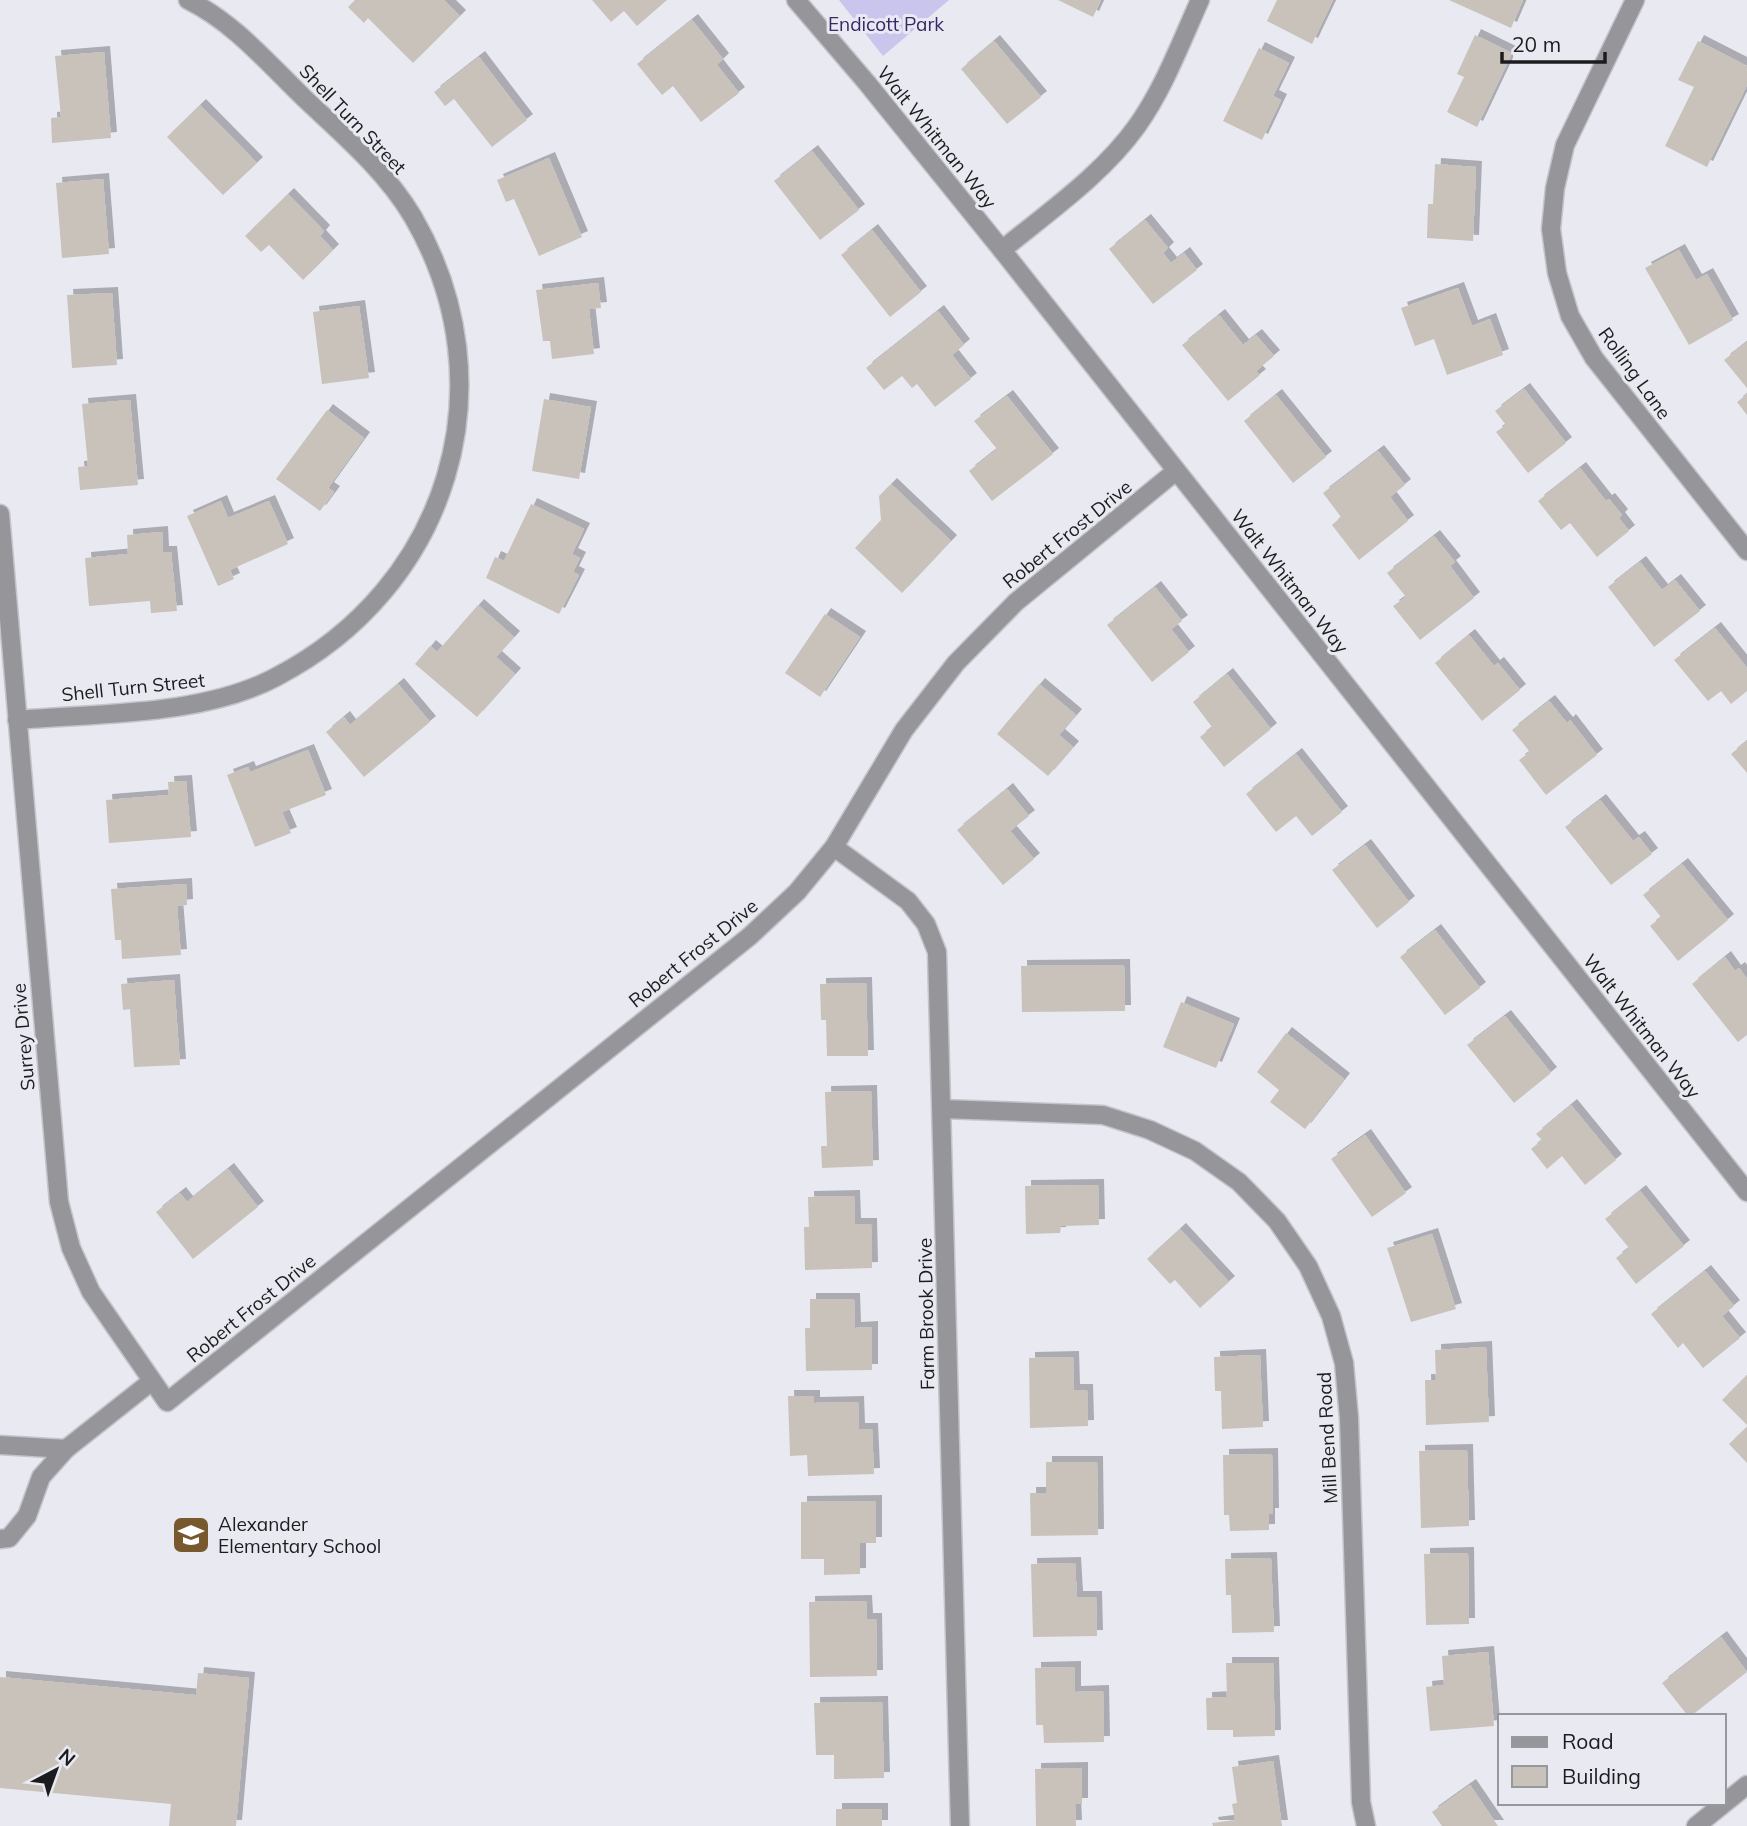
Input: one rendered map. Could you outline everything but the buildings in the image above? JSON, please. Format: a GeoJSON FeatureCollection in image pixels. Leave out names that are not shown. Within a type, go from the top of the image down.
{"type":"FeatureCollection","features":[{"type":"Feature","properties":{"kind":"street","name":"Shell Turn Street"},"geometry":{"type":"LineString","coordinates":[[17,719],[178,707],[227,696],[274,678],[323,650],[366,613],[409,558],[428,525],[448,472],[458,416],[459,360],[451,310],[435,261],[412,216],[378,170],[233,29],[188,0]]}},
{"type":"Feature","properties":{"kind":"street","name":"Walt Whitman Way"},"geometry":{"type":"LineString","coordinates":[[796,0],[1002,250],[1747,1192]]}},
{"type":"Feature","properties":{"kind":"street"},"geometry":{"type":"LineString","coordinates":[[1002,250],[1106,163],[1138,125],[1200,0]]}},
{"type":"Feature","properties":{"kind":"street","name":"Rolling Lane"},"geometry":{"type":"LineString","coordinates":[[1635,0],[1565,145],[1555,188],[1551,229],[1557,273],[1570,316],[1594,358],[1747,551]]}},
{"type":"Feature","properties":{"kind":"street","name":"Robert Frost Drive"},"geometry":{"type":"LineString","coordinates":[[167,1402],[750,936],[797,892],[834,846],[904,730],[956,663],[1016,602],[1176,471]]}},
{"type":"Feature","properties":{"kind":"street","name":"Surrey Drive"},"geometry":{"type":"LineString","coordinates":[[0,514],[59,1202],[71,1248],[91,1293],[167,1402]]}},
{"type":"Feature","properties":{"kind":"street","name":"Farm Brook Drive"},"geometry":{"type":"LineString","coordinates":[[834,846],[908,901],[926,924],[937,952],[960,1826]]}},
{"type":"Feature","properties":{"kind":"street","name":"Mill Bend Road"},"geometry":{"type":"LineString","coordinates":[[943,1109],[1103,1115],[1150,1130],[1195,1151],[1239,1182],[1277,1221],[1308,1266],[1331,1316],[1345,1377],[1350,1431],[1361,1802],[1366,1826]]}},
{"type":"Feature","properties":{"kind":"street"},"geometry":{"type":"LineString","coordinates":[[0,1539],[9,1538],[27,1516],[41,1477],[66,1449],[152,1381]]}},
{"type":"Feature","properties":{"kind":"street"},"geometry":{"type":"LineString","coordinates":[[0,1445],[66,1449]]}},
{"type":"Feature","properties":{"kind":"street"},"geometry":{"type":"LineString","coordinates":[[1726,1802],[1747,1785]]}},
{"type":"Feature","properties":{"kind":"street"},"geometry":{"type":"LineString","coordinates":[[1696,1826],[1722,1805]]}},
{"type":"Feature","properties":{"kind":"green space","name":"Endicott Park"},"geometry":{"type":"Polygon","coordinates":[[[839,0],[949,0],[883,56],[839,0]]]}},
{"type":"Feature","properties":{"kind":"place","name":"Alexander Elementary School"},"geometry":{"type":"Point","coordinates":[191,1535]}}]}
